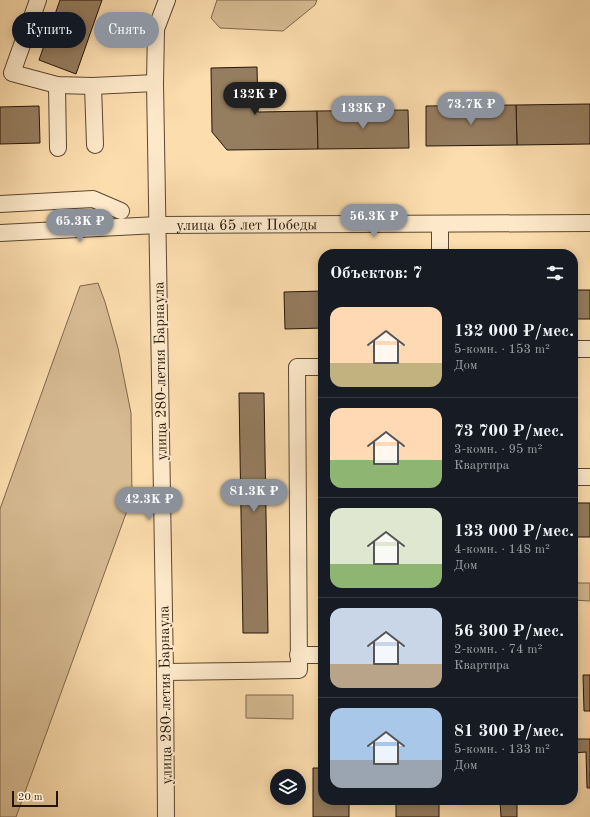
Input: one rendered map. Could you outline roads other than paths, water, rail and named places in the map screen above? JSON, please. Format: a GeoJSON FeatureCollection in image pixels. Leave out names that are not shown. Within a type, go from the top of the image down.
{"type":"FeatureCollection","features":[{"type":"Feature","properties":{"kind":"street"},"geometry":{"type":"LineString","coordinates":[[38,0],[6,73],[57,85],[94,86],[155,83]]}},
{"type":"Feature","properties":{"kind":"street","name":"улица 280-летия Барнаула"},"geometry":{"type":"LineString","coordinates":[[166,817],[155,83],[156,29],[167,0]]}},
{"type":"Feature","properties":{"kind":"street"},"geometry":{"type":"LineString","coordinates":[[57,85],[58,148]]}},
{"type":"Feature","properties":{"kind":"street"},"geometry":{"type":"LineString","coordinates":[[94,86],[95,145]]}},
{"type":"Feature","properties":{"kind":"street"},"geometry":{"type":"LineString","coordinates":[[0,204],[93,200],[121,211]]}},
{"type":"Feature","properties":{"kind":"street","name":"улица 65 лет Победы"},"geometry":{"type":"LineString","coordinates":[[0,233],[158,225],[590,223]]}},
{"type":"Feature","properties":{"kind":"street"},"geometry":{"type":"LineString","coordinates":[[440,224],[440,249]]}},
{"type":"Feature","properties":{"kind":"street"},"geometry":{"type":"LineString","coordinates":[[578,349],[590,348]]}},
{"type":"Feature","properties":{"kind":"street"},"geometry":{"type":"LineString","coordinates":[[165,672],[299,670],[297,367],[318,367]]}},
{"type":"Feature","properties":{"kind":"street"},"geometry":{"type":"LineString","coordinates":[[578,477],[590,477]]}},
{"type":"Feature","properties":{"kind":"street"},"geometry":{"type":"LineString","coordinates":[[298,655],[318,655]]}}]}
